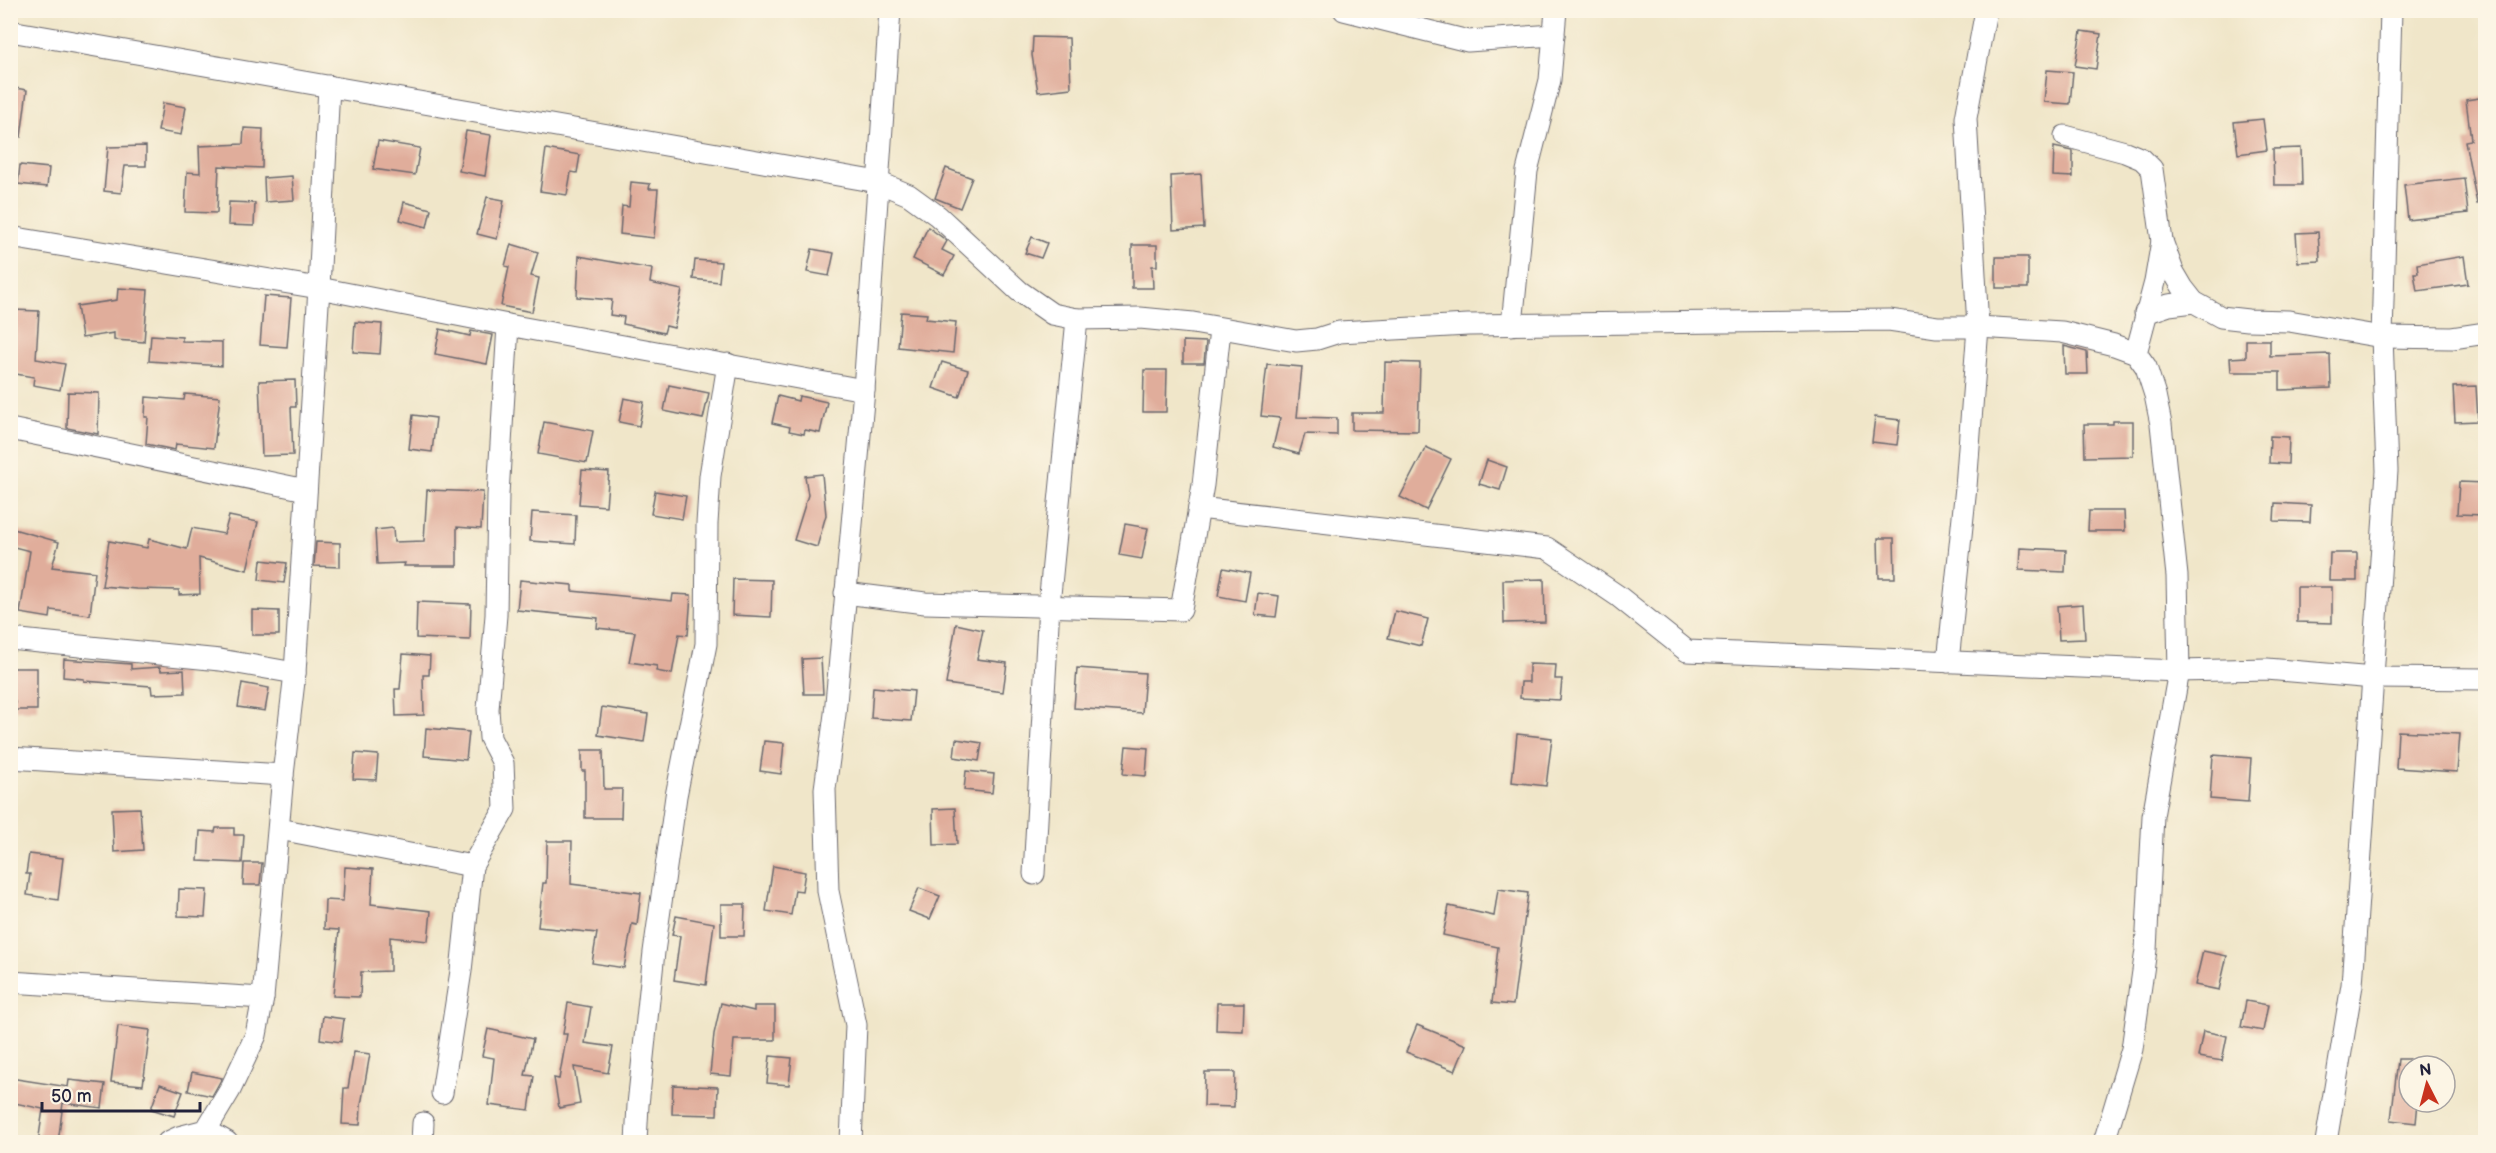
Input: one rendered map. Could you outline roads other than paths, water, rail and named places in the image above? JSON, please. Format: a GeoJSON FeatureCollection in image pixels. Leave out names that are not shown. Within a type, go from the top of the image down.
{"type":"FeatureCollection","features":[{"type":"Feature","properties":{"kind":"street"},"geometry":{"type":"LineString","coordinates":[[851,1143],[856,1025],[828,891],[825,789],[835,714],[864,390],[890,10]]}},
{"type":"Feature","properties":{"kind":"street"},"geometry":{"type":"LineString","coordinates":[[1344,10],[1468,41],[1554,35]]}},
{"type":"Feature","properties":{"kind":"street"},"geometry":{"type":"LineString","coordinates":[[1512,325],[1527,171],[1550,80],[1556,10]]}},
{"type":"Feature","properties":{"kind":"street"},"geometry":{"type":"LineString","coordinates":[[1948,662],[1966,487],[1978,327],[1966,118],[1986,10]]}},
{"type":"Feature","properties":{"kind":"street"},"geometry":{"type":"LineString","coordinates":[[2326,1143],[2352,985],[2387,471],[2382,337],[2391,10]]}},
{"type":"Feature","properties":{"kind":"street"},"geometry":{"type":"LineString","coordinates":[[10,31],[878,182],[909,195],[938,216],[1019,291],[1052,314],[1077,319],[1140,318],[1193,323],[1220,330],[1296,341],[1317,339],[1339,332],[1468,325],[1889,320],[1937,327],[1978,327],[2062,333],[2136,352],[2146,367],[2161,424],[2177,576],[2179,671],[2153,816],[2146,950],[2132,1049],[2104,1143]]}},
{"type":"Feature","properties":{"kind":"street"},"geometry":{"type":"LineString","coordinates":[[168,1143],[179,1137],[206,1130],[230,1090],[256,1035],[263,998],[283,775],[295,673],[329,86]]}},
{"type":"Feature","properties":{"kind":"street"},"geometry":{"type":"LineString","coordinates":[[2065,136],[2125,152],[2142,159],[2152,169],[2162,241],[2173,271],[2194,302],[2221,316],[2248,320],[2289,321],[2382,337],[2452,338],[2486,333]]}},
{"type":"Feature","properties":{"kind":"street"},"geometry":{"type":"LineString","coordinates":[[10,237],[319,288],[864,390]]}},
{"type":"Feature","properties":{"kind":"street"},"geometry":{"type":"LineString","coordinates":[[2136,352],[2162,241]]}},
{"type":"Feature","properties":{"kind":"street"},"geometry":{"type":"LineString","coordinates":[[2145,313],[2194,302]]}},
{"type":"Feature","properties":{"kind":"street"},"geometry":{"type":"LineString","coordinates":[[1034,874],[1049,605],[1077,319]]}},
{"type":"Feature","properties":{"kind":"street"},"geometry":{"type":"LineString","coordinates":[[442,1093],[461,971],[472,866],[505,809],[503,763],[490,738],[488,709],[496,615],[498,483],[508,325]]}},
{"type":"Feature","properties":{"kind":"street"},"geometry":{"type":"LineString","coordinates":[[845,593],[925,603],[1181,610],[1199,508],[1220,330]]}},
{"type":"Feature","properties":{"kind":"street"},"geometry":{"type":"LineString","coordinates":[[636,1143],[654,952],[676,796],[706,644],[707,525],[710,476],[728,364]]}},
{"type":"Feature","properties":{"kind":"street"},"geometry":{"type":"LineString","coordinates":[[10,429],[306,490]]}},
{"type":"Feature","properties":{"kind":"street"},"geometry":{"type":"LineString","coordinates":[[1199,508],[1546,548],[1618,596],[1687,651],[2179,671],[2266,669],[2374,678],[2486,679]]}},
{"type":"Feature","properties":{"kind":"street"},"geometry":{"type":"LineString","coordinates":[[10,639],[220,660],[295,673]]}},
{"type":"Feature","properties":{"kind":"street"},"geometry":{"type":"LineString","coordinates":[[10,758],[283,775]]}},
{"type":"Feature","properties":{"kind":"street"},"geometry":{"type":"LineString","coordinates":[[279,829],[472,866]]}},
{"type":"Feature","properties":{"kind":"street"},"geometry":{"type":"LineString","coordinates":[[10,982],[263,998]]}},
{"type":"Feature","properties":{"kind":"street"},"geometry":{"type":"LineString","coordinates":[[206,1130],[227,1143]]}}]}
